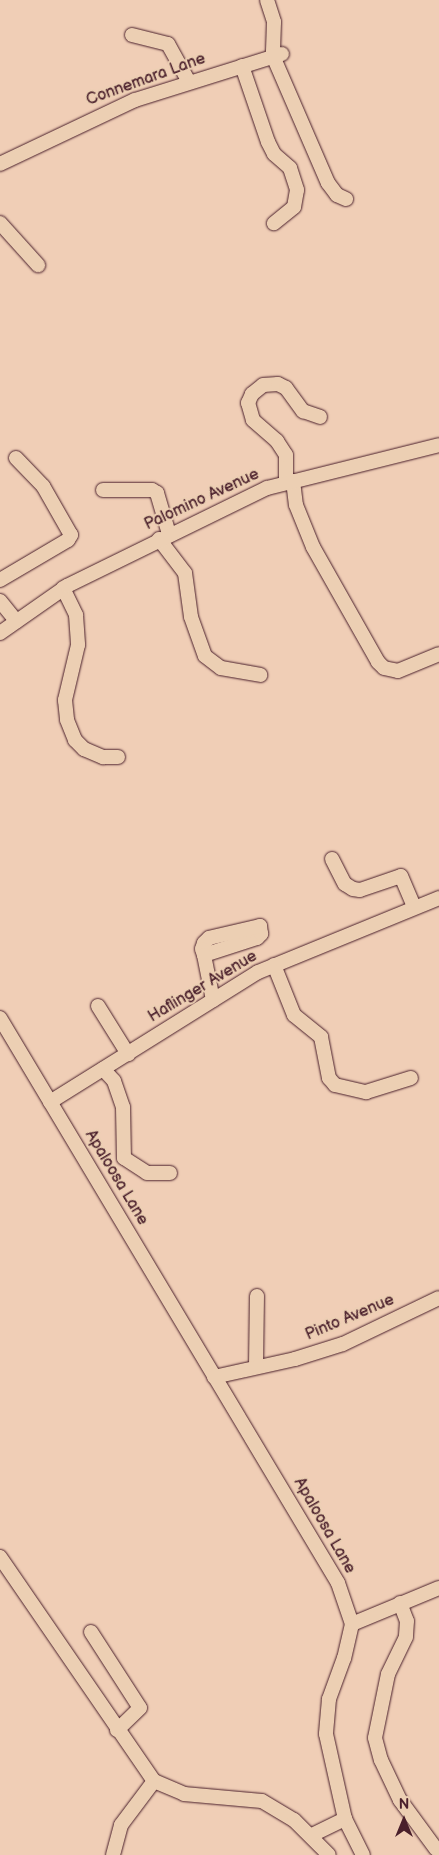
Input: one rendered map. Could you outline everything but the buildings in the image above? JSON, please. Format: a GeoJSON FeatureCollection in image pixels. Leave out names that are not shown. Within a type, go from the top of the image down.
{"type":"FeatureCollection","features":[{"type":"Feature","properties":{"kind":"street"},"geometry":{"type":"LineString","coordinates":[[267,0],[274,22],[277,55],[328,183],[337,195],[346,199]]}},
{"type":"Feature","properties":{"kind":"street"},"geometry":{"type":"LineString","coordinates":[[132,35],[168,44],[189,82]]}},
{"type":"Feature","properties":{"kind":"street","name":"Connemara Lane"},"geometry":{"type":"LineString","coordinates":[[0,164],[83,122],[147,95],[277,55]]}},
{"type":"Feature","properties":{"kind":"street"},"geometry":{"type":"LineString","coordinates":[[242,66],[268,142],[274,154],[290,168],[297,190],[294,207],[274,223]]}},
{"type":"Feature","properties":{"kind":"street"},"geometry":{"type":"LineString","coordinates":[[0,223],[38,265]]}},
{"type":"Feature","properties":{"kind":"street"},"geometry":{"type":"LineString","coordinates":[[320,417],[303,411],[286,388],[278,384],[263,385],[252,394],[248,403],[253,420],[276,441],[286,455],[289,482],[313,547],[378,662],[384,668],[398,671],[439,654]]}},
{"type":"Feature","properties":{"kind":"street","name":"Palomino Avenue"},"geometry":{"type":"LineString","coordinates":[[0,633],[63,588],[164,536],[267,488],[439,446]]}},
{"type":"Feature","properties":{"kind":"street"},"geometry":{"type":"LineString","coordinates":[[0,580],[71,536],[43,486],[16,458]]}},
{"type":"Feature","properties":{"kind":"street"},"geometry":{"type":"LineString","coordinates":[[103,490],[152,490],[157,493],[164,536],[185,573],[191,617],[206,656],[221,668],[260,675]]}},
{"type":"Feature","properties":{"kind":"street"},"geometry":{"type":"LineString","coordinates":[[63,588],[76,615],[78,645],[65,700],[67,720],[75,740],[84,750],[103,757],[118,757]]}},
{"type":"Feature","properties":{"kind":"street"},"geometry":{"type":"LineString","coordinates":[[0,601],[16,622]]}},
{"type":"Feature","properties":{"kind":"street"},"geometry":{"type":"LineString","coordinates":[[332,859],[345,884],[353,889],[360,890],[401,876],[414,907]]}},
{"type":"Feature","properties":{"kind":"street","name":"Haflinger Avenue"},"geometry":{"type":"LineString","coordinates":[[50,1102],[213,1000],[274,965],[439,898]]}},
{"type":"Feature","properties":{"kind":"street"},"geometry":{"type":"LineString","coordinates":[[204,956],[213,1000]]}},
{"type":"Feature","properties":{"kind":"street"},"geometry":{"type":"LineString","coordinates":[[274,965],[294,1015],[321,1036],[329,1078],[335,1085],[366,1092],[410,1078]]}},
{"type":"Feature","properties":{"kind":"street"},"geometry":{"type":"LineString","coordinates":[[98,1006],[128,1054]]}},
{"type":"Feature","properties":{"kind":"street","name":"Apaloosa Lane"},"geometry":{"type":"LineString","coordinates":[[0,1018],[214,1376],[327,1560],[350,1610],[352,1624]]}},
{"type":"Feature","properties":{"kind":"street"},"geometry":{"type":"LineString","coordinates":[[104,1069],[114,1081],[123,1107],[124,1158],[147,1173],[170,1173]]}},
{"type":"Feature","properties":{"kind":"street"},"geometry":{"type":"LineString","coordinates":[[256,1296],[256,1366]]}},
{"type":"Feature","properties":{"kind":"street","name":"Pinto Avenue"},"geometry":{"type":"LineString","coordinates":[[214,1376],[343,1344],[439,1298]]}},
{"type":"Feature","properties":{"kind":"street"},"geometry":{"type":"LineString","coordinates":[[0,1557],[154,1782],[184,1794],[262,1801],[312,1835],[329,1855]]}},
{"type":"Feature","properties":{"kind":"street"},"geometry":{"type":"LineString","coordinates":[[363,1855],[345,1818],[327,1747],[326,1712],[352,1624],[439,1588]]}},
{"type":"Feature","properties":{"kind":"street"},"geometry":{"type":"LineString","coordinates":[[400,1604],[407,1620],[406,1637],[388,1674],[375,1738],[381,1760],[400,1800],[436,1849]]}},
{"type":"Feature","properties":{"kind":"street"},"geometry":{"type":"LineString","coordinates":[[91,1632],[140,1708],[118,1730]]}},
{"type":"Feature","properties":{"kind":"street"},"geometry":{"type":"LineString","coordinates":[[112,1855],[121,1825],[154,1782]]}},
{"type":"Feature","properties":{"kind":"street"},"geometry":{"type":"LineString","coordinates":[[312,1835],[345,1818]]}}]}
